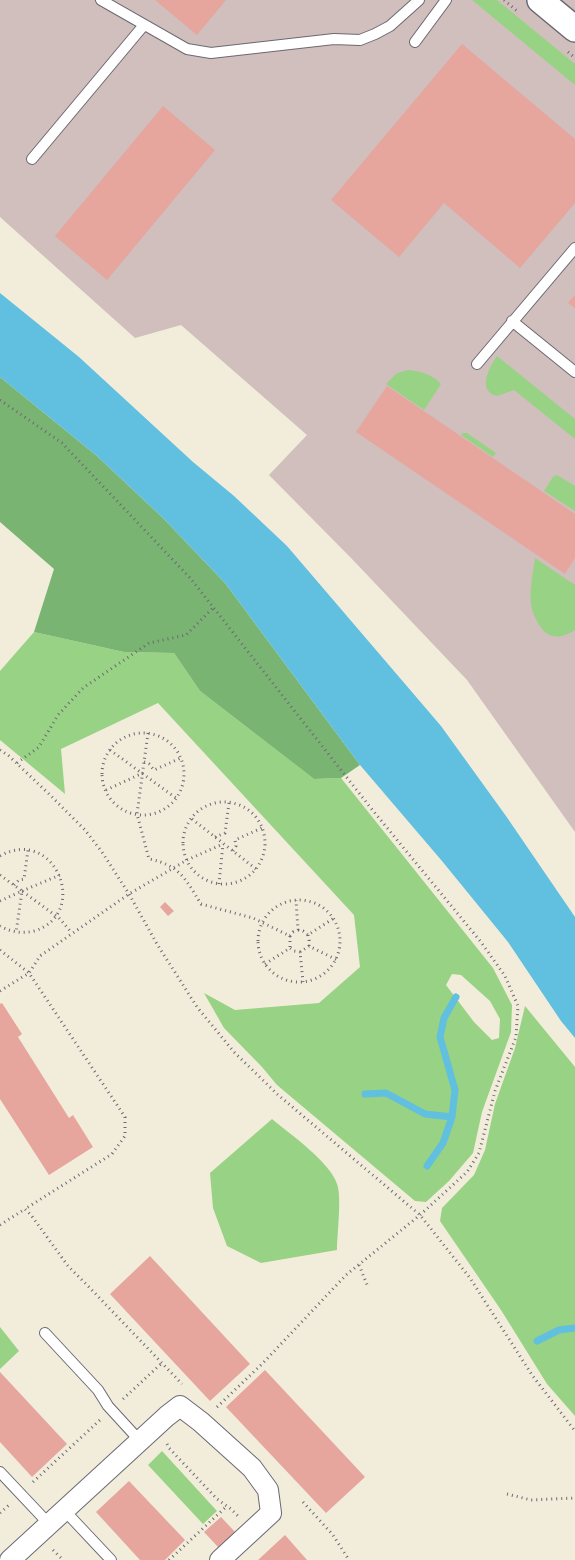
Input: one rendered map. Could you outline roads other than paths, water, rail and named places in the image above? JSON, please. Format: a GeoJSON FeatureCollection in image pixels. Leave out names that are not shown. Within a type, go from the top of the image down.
{"type":"FeatureCollection","features":[{"type":"Feature","properties":{"kind":"street"},"geometry":{"type":"LineString","coordinates":[[540,0],[575,29]]}},
{"type":"Feature","properties":{"kind":"street"},"geometry":{"type":"LineString","coordinates":[[10,1560],[180,1406],[201,1422],[252,1468],[268,1490],[271,1513],[220,1560]]}},
{"type":"Feature","properties":{"kind":"lane"},"geometry":{"type":"LineString","coordinates":[[101,0],[187,49],[211,53],[334,38],[360,40],[390,26],[419,0]]}},
{"type":"Feature","properties":{"kind":"lane"},"geometry":{"type":"LineString","coordinates":[[415,42],[446,0]]}},
{"type":"Feature","properties":{"kind":"lane"},"geometry":{"type":"LineString","coordinates":[[32,159],[144,25]]}},
{"type":"Feature","properties":{"kind":"lane"},"geometry":{"type":"LineString","coordinates":[[477,364],[575,248]]}},
{"type":"Feature","properties":{"kind":"lane"},"geometry":{"type":"LineString","coordinates":[[512,321],[575,372]]}},
{"type":"Feature","properties":{"kind":"lane"},"geometry":{"type":"LineString","coordinates":[[45,1333],[98,1390],[111,1410],[140,1441]]}},
{"type":"Feature","properties":{"kind":"lane"},"geometry":{"type":"LineString","coordinates":[[0,1472],[49,1524]]}},
{"type":"Feature","properties":{"kind":"lane"},"geometry":{"type":"LineString","coordinates":[[64,1510],[111,1560]]}},
{"type":"Feature","properties":{"kind":"water"},"geometry":{"type":"Polygon","coordinates":[[[0,293],[79,357],[287,546],[441,726],[506,816],[575,917],[575,1038],[561,1021],[508,942],[360,765],[225,583],[163,518],[97,456],[0,377],[0,293]]]}},
{"type":"Feature","properties":{"kind":"waterway"},"geometry":{"type":"LineString","coordinates":[[427,1166],[443,1143],[452,1117],[455,1090],[440,1037],[444,1018],[456,997]]}},
{"type":"Feature","properties":{"kind":"waterway"},"geometry":{"type":"LineString","coordinates":[[365,1094],[386,1093],[425,1114],[452,1117]]}},
{"type":"Feature","properties":{"kind":"waterway"},"geometry":{"type":"LineString","coordinates":[[537,1341],[559,1330],[575,1328]]}}]}
